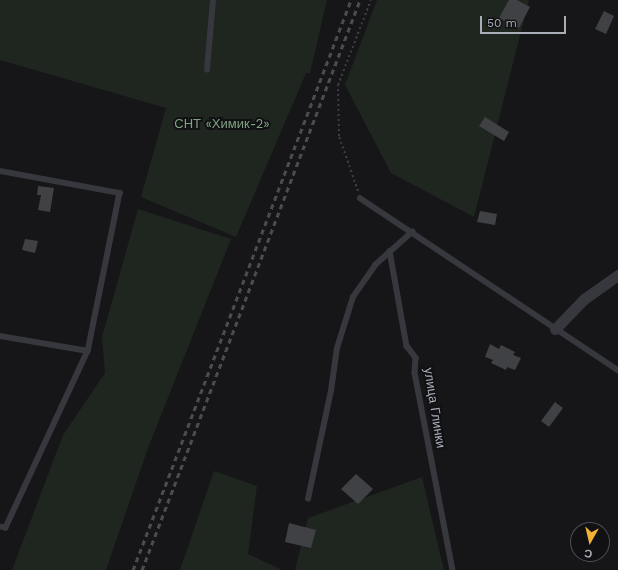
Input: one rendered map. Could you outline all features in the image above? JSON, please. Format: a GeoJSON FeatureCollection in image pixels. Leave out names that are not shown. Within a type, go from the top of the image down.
{"type":"FeatureCollection","features":[{"type":"Feature","properties":{"kind":"street"},"geometry":{"type":"LineString","coordinates":[[555,329],[584,299],[618,275]]}},
{"type":"Feature","properties":{"kind":"lane"},"geometry":{"type":"LineString","coordinates":[[207,70],[213,0]]}},
{"type":"Feature","properties":{"kind":"lane"},"geometry":{"type":"LineString","coordinates":[[0,171],[120,193],[88,351],[6,528],[0,527]]}},
{"type":"Feature","properties":{"kind":"lane"},"geometry":{"type":"LineString","coordinates":[[360,198],[618,370]]}},
{"type":"Feature","properties":{"kind":"lane"},"geometry":{"type":"LineString","coordinates":[[308,499],[331,391],[337,348],[353,296],[375,265],[412,232]]}},
{"type":"Feature","properties":{"kind":"lane","name":"улица Глинки"},"geometry":{"type":"LineString","coordinates":[[390,251],[407,346],[416,358],[415,373],[453,570]]}},
{"type":"Feature","properties":{"kind":"lane"},"geometry":{"type":"LineString","coordinates":[[0,336],[88,351]]}},
{"type":"Feature","properties":{"kind":"path"},"geometry":{"type":"LineString","coordinates":[[360,198],[340,136],[338,85],[371,0]]}},
{"type":"Feature","properties":{"kind":"green space","name":"СНТ «Химик-2»"},"geometry":{"type":"Polygon","coordinates":[[[0,0],[327,0],[310,73],[306,73],[236,237],[141,197],[166,108],[0,60],[0,0]]]}},
{"type":"Feature","properties":{"kind":"green space"},"geometry":{"type":"Polygon","coordinates":[[[377,0],[529,0],[474,217],[391,173],[345,85],[377,0]]]}},
{"type":"Feature","properties":{"kind":"green space"},"geometry":{"type":"Polygon","coordinates":[[[138,209],[231,239],[148,448],[106,570],[12,570],[63,435],[105,373],[102,337],[138,209]]]}},
{"type":"Feature","properties":{"kind":"green space"},"geometry":{"type":"Polygon","coordinates":[[[214,471],[257,486],[248,554],[282,570],[180,570],[214,471]]]}},
{"type":"Feature","properties":{"kind":"green space"},"geometry":{"type":"Polygon","coordinates":[[[422,477],[444,570],[295,570],[308,518],[422,477]]]}},
{"type":"Feature","properties":{"kind":"building"},"geometry":{"type":"Polygon","coordinates":[[[509,0],[517,0],[530,7],[519,28],[499,18],[509,0]]]}},
{"type":"Feature","properties":{"kind":"building"},"geometry":{"type":"Polygon","coordinates":[[[604,11],[614,16],[606,34],[595,29],[604,11]]]}},
{"type":"Feature","properties":{"kind":"building"},"geometry":{"type":"Polygon","coordinates":[[[485,117],[509,132],[504,141],[479,126],[485,117]]]}},
{"type":"Feature","properties":{"kind":"building"},"geometry":{"type":"Polygon","coordinates":[[[38,186],[54,188],[50,212],[38,210],[41,195],[37,195],[38,186]]]}},
{"type":"Feature","properties":{"kind":"building"},"geometry":{"type":"Polygon","coordinates":[[[480,211],[497,214],[495,225],[477,222],[480,211]]]}},
{"type":"Feature","properties":{"kind":"building"},"geometry":{"type":"Polygon","coordinates":[[[25,239],[38,241],[35,253],[22,250],[25,239]]]}},
{"type":"Feature","properties":{"kind":"building"},"geometry":{"type":"Polygon","coordinates":[[[490,344],[499,349],[501,345],[515,352],[513,355],[521,358],[515,370],[507,367],[506,370],[491,363],[493,360],[485,357],[490,344]]]}},
{"type":"Feature","properties":{"kind":"building"},"geometry":{"type":"Polygon","coordinates":[[[555,402],[563,408],[549,427],[541,421],[555,402]]]}},
{"type":"Feature","properties":{"kind":"building"},"geometry":{"type":"Polygon","coordinates":[[[356,474],[373,489],[358,504],[341,489],[356,474]]]}},
{"type":"Feature","properties":{"kind":"building"},"geometry":{"type":"Polygon","coordinates":[[[289,523],[316,530],[311,548],[285,542],[289,523]]]}},
{"type":"Feature","properties":{"kind":"railway"},"geometry":{"type":"LineString","coordinates":[[133,570],[351,0]]}},
{"type":"Feature","properties":{"kind":"railway"},"geometry":{"type":"LineString","coordinates":[[142,570],[360,0]]}}]}
